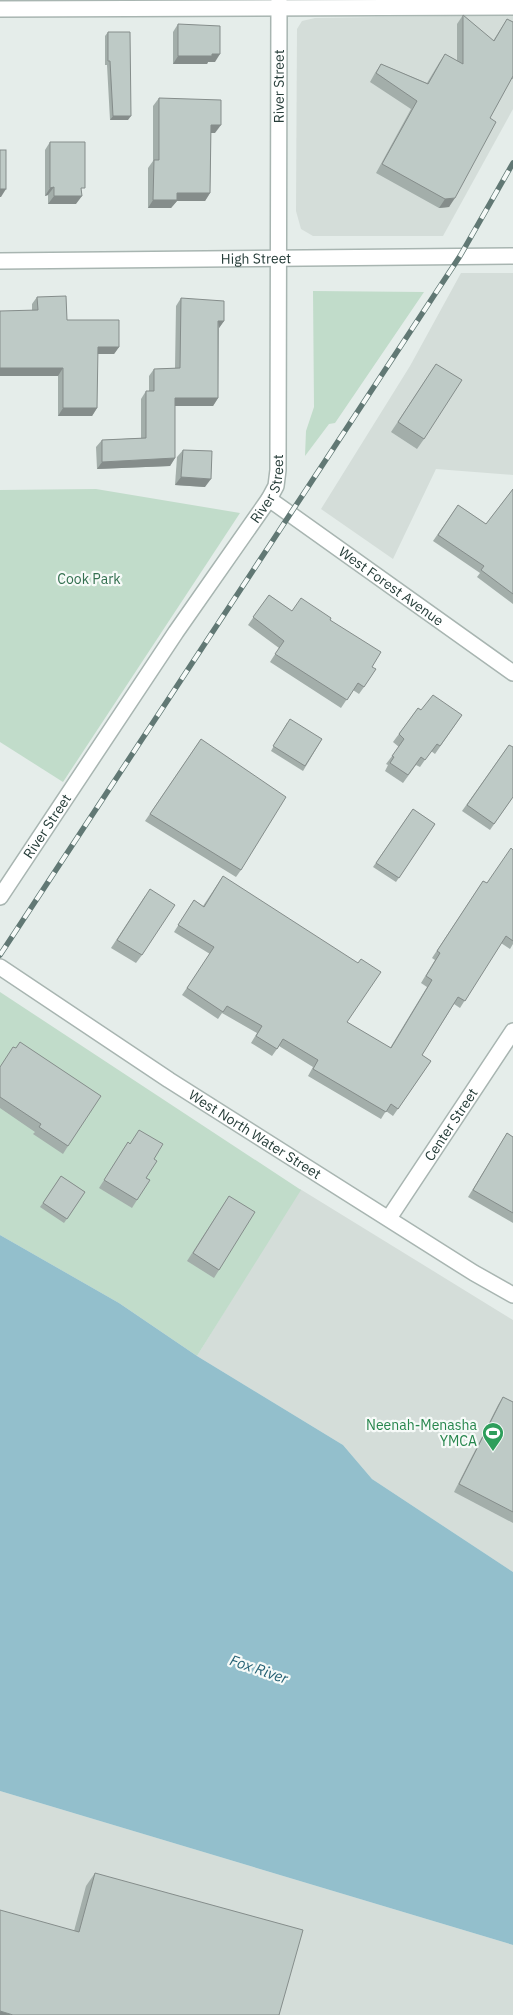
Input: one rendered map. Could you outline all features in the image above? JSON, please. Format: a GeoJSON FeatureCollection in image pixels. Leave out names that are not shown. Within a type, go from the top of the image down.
{"type":"FeatureCollection","features":[{"type":"Feature","properties":{"kind":"street"},"geometry":{"type":"LineString","coordinates":[[0,8],[278,4],[513,7]]}},
{"type":"Feature","properties":{"kind":"street","name":"River Street"},"geometry":{"type":"LineString","coordinates":[[0,897],[176,632],[269,499],[276,486],[278,470],[278,4]]}},
{"type":"Feature","properties":{"kind":"street","name":"High Street"},"geometry":{"type":"LineString","coordinates":[[0,261],[513,256]]}},
{"type":"Feature","properties":{"kind":"street","name":"West Forest Avenue"},"geometry":{"type":"LineString","coordinates":[[269,499],[513,672]]}},
{"type":"Feature","properties":{"kind":"street","name":"West North Water Street"},"geometry":{"type":"LineString","coordinates":[[0,967],[169,1080],[474,1273],[513,1295]]}},
{"type":"Feature","properties":{"kind":"street","name":"Center Street"},"geometry":{"type":"LineString","coordinates":[[389,1218],[513,1031]]}},
{"type":"Feature","properties":{"kind":"shaded area"},"geometry":{"type":"Polygon","coordinates":[[[513,15],[513,109],[443,236],[313,236],[301,229],[296,211],[297,29],[302,21],[315,18],[513,15]]]}},
{"type":"Feature","properties":{"kind":"shaded area"},"geometry":{"type":"Polygon","coordinates":[[[461,273],[513,273],[513,475],[436,469],[393,559],[321,509],[410,366],[461,273]]]}},
{"type":"Feature","properties":{"kind":"shaded area"},"geometry":{"type":"Polygon","coordinates":[[[300,1189],[513,1320],[513,1572],[372,1479],[343,1445],[197,1356],[300,1189]]]}},
{"type":"Feature","properties":{"kind":"shaded area"},"geometry":{"type":"Polygon","coordinates":[[[0,1791],[513,1945],[513,2015],[0,2015],[0,1791]]]}},
{"type":"Feature","properties":{"kind":"green space"},"geometry":{"type":"Polygon","coordinates":[[[313,291],[424,292],[335,423],[329,424],[305,456],[306,431],[314,407],[313,291]]]}},
{"type":"Feature","properties":{"kind":"green space","name":"Cook Park"},"geometry":{"type":"Polygon","coordinates":[[[96,489],[240,513],[63,782],[0,742],[0,490],[96,489]]]}},
{"type":"Feature","properties":{"kind":"green space"},"geometry":{"type":"Polygon","coordinates":[[[0,992],[301,1190],[197,1356],[119,1303],[0,1235],[0,992]]]}},
{"type":"Feature","properties":{"kind":"water","name":"Fox River"},"geometry":{"type":"Polygon","coordinates":[[[0,1235],[119,1303],[197,1356],[343,1445],[372,1479],[513,1572],[513,1945],[0,1791],[0,1235]]]}},
{"type":"Feature","properties":{"kind":"building"},"geometry":{"type":"Polygon","coordinates":[[[463,15],[494,41],[507,19],[513,22],[513,76],[490,118],[496,122],[455,198],[445,199],[382,164],[417,101],[376,73],[381,64],[428,84],[445,54],[463,64],[463,15]]]}},
{"type":"Feature","properties":{"kind":"building"},"geometry":{"type":"Polygon","coordinates":[[[178,24],[220,26],[220,54],[212,54],[212,56],[178,56],[178,24]]]}},
{"type":"Feature","properties":{"kind":"building"},"geometry":{"type":"Polygon","coordinates":[[[108,32],[130,32],[131,116],[113,116],[110,61],[108,61],[108,32]]]}},
{"type":"Feature","properties":{"kind":"building"},"geometry":{"type":"Polygon","coordinates":[[[159,98],[221,100],[221,125],[211,125],[210,193],[177,193],[177,200],[153,200],[154,160],[159,160],[159,98]]]}},
{"type":"Feature","properties":{"kind":"building"},"geometry":{"type":"Polygon","coordinates":[[[50,142],[85,142],[85,188],[81,188],[82,196],[54,196],[54,187],[50,188],[50,142]]]}},
{"type":"Feature","properties":{"kind":"building"},"geometry":{"type":"Polygon","coordinates":[[[0,150],[6,150],[6,189],[0,189],[0,150]]]}},
{"type":"Feature","properties":{"kind":"building"},"geometry":{"type":"Polygon","coordinates":[[[66,296],[67,320],[119,320],[119,347],[98,347],[97,408],[63,408],[63,368],[0,368],[0,311],[38,310],[37,297],[66,296]]]}},
{"type":"Feature","properties":{"kind":"building"},"geometry":{"type":"Polygon","coordinates":[[[181,298],[224,301],[224,321],[218,321],[218,398],[175,398],[175,458],[102,462],[102,440],[146,438],[146,391],[154,391],[154,369],[180,368],[181,298]]]}},
{"type":"Feature","properties":{"kind":"building"},"geometry":{"type":"Polygon","coordinates":[[[436,364],[462,380],[424,439],[398,422],[436,364]]]}},
{"type":"Feature","properties":{"kind":"building"},"geometry":{"type":"Polygon","coordinates":[[[183,450],[212,451],[211,479],[181,477],[183,450]]]}},
{"type":"Feature","properties":{"kind":"building"},"geometry":{"type":"Polygon","coordinates":[[[513,489],[513,594],[481,570],[484,566],[438,535],[458,505],[486,524],[513,489]]]}},
{"type":"Feature","properties":{"kind":"building"},"geometry":{"type":"Polygon","coordinates":[[[269,595],[292,611],[301,598],[331,618],[330,620],[381,652],[372,667],[376,669],[364,687],[358,683],[347,700],[275,654],[284,641],[253,617],[269,595]]]}},
{"type":"Feature","properties":{"kind":"building"},"geometry":{"type":"Polygon","coordinates":[[[433,695],[462,715],[440,746],[437,744],[425,760],[421,757],[408,775],[390,763],[394,757],[392,756],[404,739],[399,734],[418,708],[421,710],[433,695]]]}},
{"type":"Feature","properties":{"kind":"building"},"geometry":{"type":"Polygon","coordinates":[[[290,719],[322,739],[305,766],[273,746],[290,719]]]}},
{"type":"Feature","properties":{"kind":"building"},"geometry":{"type":"Polygon","coordinates":[[[201,739],[286,797],[241,870],[150,814],[201,739]]]}},
{"type":"Feature","properties":{"kind":"building"},"geometry":{"type":"Polygon","coordinates":[[[509,745],[513,747],[513,797],[494,824],[467,805],[509,745]]]}},
{"type":"Feature","properties":{"kind":"building"},"geometry":{"type":"Polygon","coordinates":[[[413,809],[435,824],[399,878],[376,863],[413,809]]]}},
{"type":"Feature","properties":{"kind":"building"},"geometry":{"type":"Polygon","coordinates":[[[511,848],[513,850],[513,941],[506,936],[465,1001],[458,997],[422,1055],[431,1061],[398,1109],[391,1104],[386,1112],[313,1069],[318,1060],[283,1039],[277,1049],[256,1036],[262,1026],[227,1006],[223,1012],[187,988],[214,947],[178,925],[194,900],[204,907],[223,876],[358,963],[361,959],[381,972],[347,1022],[391,1048],[432,980],[426,976],[440,953],[437,951],[483,881],[487,883],[511,848]]]}},
{"type":"Feature","properties":{"kind":"building"},"geometry":{"type":"Polygon","coordinates":[[[150,889],[175,905],[142,955],[117,940],[150,889]]]}},
{"type":"Feature","properties":{"kind":"building"},"geometry":{"type":"Polygon","coordinates":[[[20,1042],[101,1096],[68,1146],[39,1127],[41,1124],[0,1097],[0,1067],[13,1047],[16,1048],[20,1042]]]}},
{"type":"Feature","properties":{"kind":"building"},"geometry":{"type":"Polygon","coordinates":[[[139,1130],[163,1144],[154,1159],[157,1161],[146,1178],[150,1180],[137,1200],[104,1180],[128,1142],[130,1144],[139,1130]]]}},
{"type":"Feature","properties":{"kind":"building"},"geometry":{"type":"Polygon","coordinates":[[[507,1133],[513,1137],[513,1213],[473,1190],[507,1133]]]}},
{"type":"Feature","properties":{"kind":"building"},"geometry":{"type":"Polygon","coordinates":[[[61,1176],[85,1192],[67,1219],[43,1203],[61,1176]]]}},
{"type":"Feature","properties":{"kind":"building"},"geometry":{"type":"Polygon","coordinates":[[[229,1196],[255,1212],[219,1270],[193,1253],[229,1196]]]}},
{"type":"Feature","properties":{"kind":"building","name":"Neenah-Menasha YMCA"},"geometry":{"type":"Polygon","coordinates":[[[503,1397],[513,1402],[513,1512],[459,1484],[503,1397]]]}},
{"type":"Feature","properties":{"kind":"building"},"geometry":{"type":"Polygon","coordinates":[[[95,1873],[303,1930],[279,2015],[13,2015],[0,2011],[0,1910],[79,1932],[95,1873]]]}},
{"type":"Feature","properties":{"kind":"railway"},"geometry":{"type":"LineString","coordinates":[[0,955],[460,256],[513,163]]}},
{"type":"Feature","properties":{"kind":"place","name":"Neenah-Menasha YMCA"},"geometry":{"type":"Point","coordinates":[493,1452]}}]}
